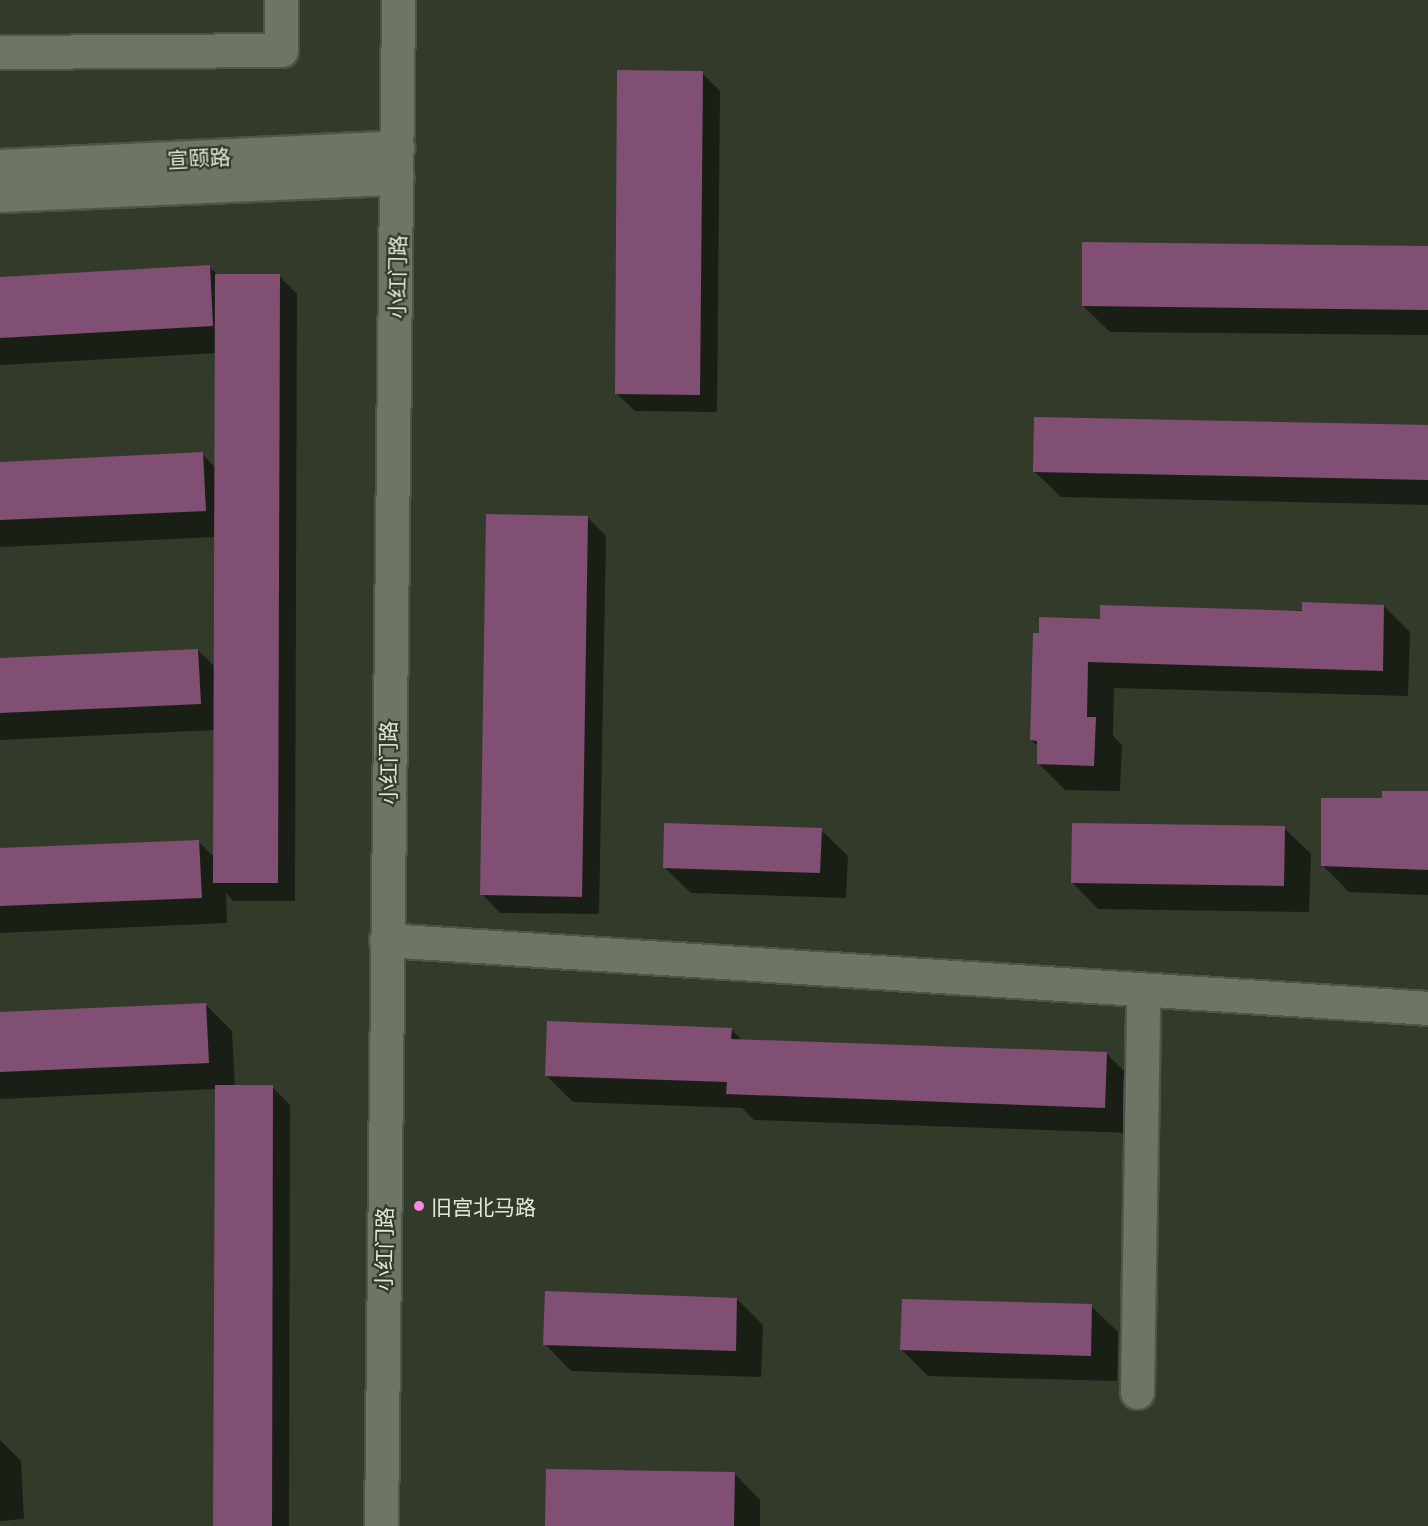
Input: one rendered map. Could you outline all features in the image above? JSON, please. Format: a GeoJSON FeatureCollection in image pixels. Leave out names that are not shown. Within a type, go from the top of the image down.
{"type":"FeatureCollection","features":[{"type":"Feature","properties":{"kind":"street"},"geometry":{"type":"LineString","coordinates":[[0,52],[281,50],[281,0]]}},
{"type":"Feature","properties":{"kind":"street","name":"小红门路"},"geometry":{"type":"LineString","coordinates":[[381,1526],[386,940],[398,163],[398,0]]}},
{"type":"Feature","properties":{"kind":"street","name":"宣颐路"},"geometry":{"type":"LineString","coordinates":[[0,166],[398,163]]}},
{"type":"Feature","properties":{"kind":"street","name":"宣颐路"},"geometry":{"type":"LineString","coordinates":[[0,195],[398,163]]}},
{"type":"Feature","properties":{"kind":"street"},"geometry":{"type":"LineString","coordinates":[[386,940],[1428,1008]]}},
{"type":"Feature","properties":{"kind":"street"},"geometry":{"type":"LineString","coordinates":[[1137,1392],[1143,990]]}},
{"type":"Feature","properties":{"kind":"building"},"geometry":{"type":"Polygon","coordinates":[[[617,70],[703,71],[700,395],[615,394],[617,70]]]}},
{"type":"Feature","properties":{"kind":"building"},"geometry":{"type":"Polygon","coordinates":[[[1082,242],[1428,246],[1428,310],[1082,306],[1082,242]]]}},
{"type":"Feature","properties":{"kind":"building"},"geometry":{"type":"Polygon","coordinates":[[[210,265],[213,326],[0,338],[0,277],[210,265]]]}},
{"type":"Feature","properties":{"kind":"building"},"geometry":{"type":"Polygon","coordinates":[[[215,274],[280,274],[278,883],[213,883],[215,274]]]}},
{"type":"Feature","properties":{"kind":"building"},"geometry":{"type":"Polygon","coordinates":[[[1034,417],[1428,425],[1428,480],[1033,472],[1034,417]]]}},
{"type":"Feature","properties":{"kind":"building"},"geometry":{"type":"Polygon","coordinates":[[[203,452],[206,511],[0,520],[0,462],[203,452]]]}},
{"type":"Feature","properties":{"kind":"building"},"geometry":{"type":"Polygon","coordinates":[[[486,514],[588,516],[582,897],[480,895],[486,514]]]}},
{"type":"Feature","properties":{"kind":"building"},"geometry":{"type":"Polygon","coordinates":[[[1302,602],[1384,605],[1383,671],[1088,662],[1087,717],[1096,717],[1094,766],[1037,764],[1037,741],[1030,740],[1033,633],[1039,633],[1039,617],[1100,619],[1100,605],[1302,611],[1302,602]]]}},
{"type":"Feature","properties":{"kind":"building"},"geometry":{"type":"Polygon","coordinates":[[[198,649],[201,704],[0,713],[0,658],[198,649]]]}},
{"type":"Feature","properties":{"kind":"building"},"geometry":{"type":"Polygon","coordinates":[[[1382,791],[1428,791],[1428,870],[1321,866],[1321,798],[1382,798],[1382,791]]]}},
{"type":"Feature","properties":{"kind":"building"},"geometry":{"type":"Polygon","coordinates":[[[664,823],[822,828],[820,873],[663,868],[664,823]]]}},
{"type":"Feature","properties":{"kind":"building"},"geometry":{"type":"Polygon","coordinates":[[[1072,823],[1285,826],[1284,886],[1071,883],[1072,823]]]}},
{"type":"Feature","properties":{"kind":"building"},"geometry":{"type":"Polygon","coordinates":[[[199,840],[202,898],[0,906],[0,848],[199,840]]]}},
{"type":"Feature","properties":{"kind":"building"},"geometry":{"type":"Polygon","coordinates":[[[206,1003],[209,1063],[0,1072],[0,1012],[206,1003]]]}},
{"type":"Feature","properties":{"kind":"building"},"geometry":{"type":"Polygon","coordinates":[[[547,1021],[732,1028],[731,1039],[1107,1052],[1105,1108],[726,1094],[727,1082],[545,1076],[547,1021]]]}},
{"type":"Feature","properties":{"kind":"building"},"geometry":{"type":"Polygon","coordinates":[[[215,1085],[273,1085],[272,1526],[213,1526],[215,1085]]]}},
{"type":"Feature","properties":{"kind":"building"},"geometry":{"type":"Polygon","coordinates":[[[545,1291],[737,1298],[736,1351],[543,1345],[545,1291]]]}},
{"type":"Feature","properties":{"kind":"building"},"geometry":{"type":"Polygon","coordinates":[[[902,1299],[1092,1304],[1091,1356],[900,1350],[902,1299]]]}},
{"type":"Feature","properties":{"kind":"building"},"geometry":{"type":"Polygon","coordinates":[[[546,1469],[735,1472],[734,1526],[545,1526],[546,1469]]]}},
{"type":"Feature","properties":{"kind":"place","name":"旧宫北马路"},"geometry":{"type":"Point","coordinates":[419,1206]}}]}
